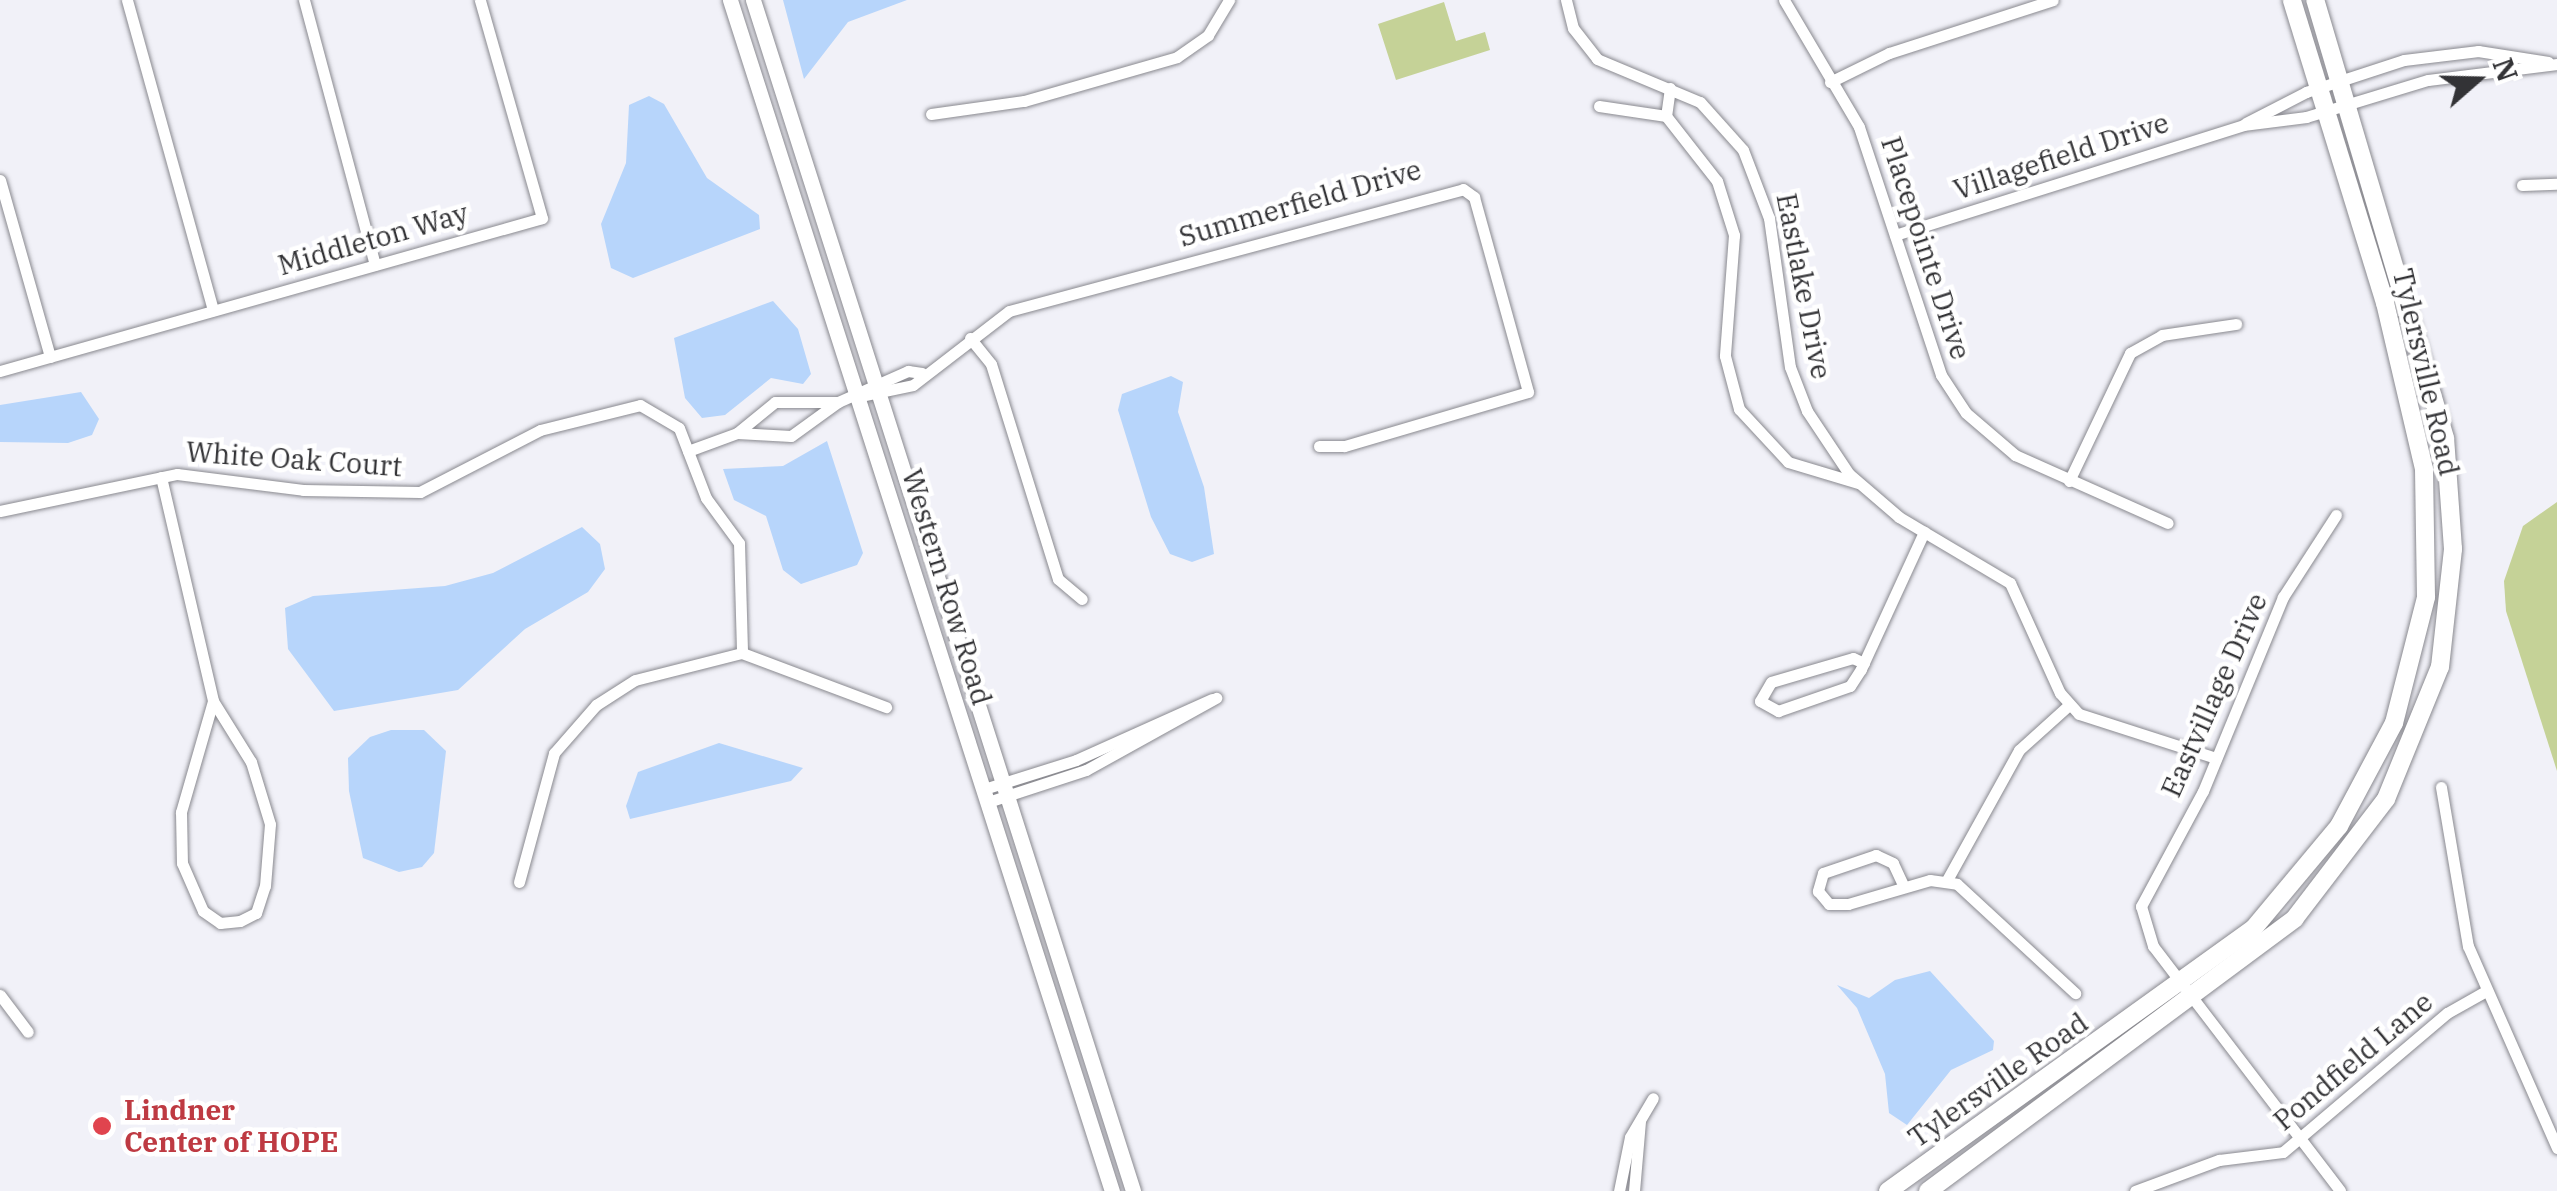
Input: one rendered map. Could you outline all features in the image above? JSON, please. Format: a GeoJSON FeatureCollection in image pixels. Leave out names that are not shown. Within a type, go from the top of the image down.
{"type":"FeatureCollection","features":[{"type":"Feature","properties":{"kind":"main road","name":"Tylersville Road"},"geometry":{"type":"LineString","coordinates":[[1928,1191],[2187,993],[2271,911],[2340,826],[2394,723],[2426,597],[2430,530],[2410,399],[2292,0]]}},
{"type":"Feature","properties":{"kind":"main road","name":"Tylersville Road"},"geometry":{"type":"LineString","coordinates":[[1888,1191],[2274,938],[2336,872],[2386,799],[2418,732],[2442,651],[2454,549],[2445,438],[2315,0]]}},
{"type":"Feature","properties":{"kind":"street"},"geometry":{"type":"LineString","coordinates":[[127,0],[213,310]]}},
{"type":"Feature","properties":{"kind":"street"},"geometry":{"type":"LineString","coordinates":[[304,0],[375,265]]}},
{"type":"Feature","properties":{"kind":"street","name":"Middleton Way"},"geometry":{"type":"LineString","coordinates":[[0,371],[542,218],[480,0]]}},
{"type":"Feature","properties":{"kind":"street","name":"Western Row Road"},"geometry":{"type":"LineString","coordinates":[[730,0],[1112,1191]]}},
{"type":"Feature","properties":{"kind":"street","name":"Western Row Road"},"geometry":{"type":"LineString","coordinates":[[753,0],[1133,1191]]}},
{"type":"Feature","properties":{"kind":"street"},"geometry":{"type":"LineString","coordinates":[[931,114],[1024,102],[1177,57],[1208,34],[1229,0]]}},
{"type":"Feature","properties":{"kind":"street","name":"Eastlake Drive"},"geometry":{"type":"LineString","coordinates":[[1566,0],[1578,37],[1597,58],[1670,88],[1714,114],[1756,174],[1790,367],[1821,436],[1858,483],[1924,532],[2010,583],[2069,705]]}},
{"type":"Feature","properties":{"kind":"street","name":"Placepointe Drive"},"geometry":{"type":"LineString","coordinates":[[1784,0],[1858,127],[1950,391],[2000,444],[2168,524]]}},
{"type":"Feature","properties":{"kind":"street"},"geometry":{"type":"LineString","coordinates":[[1830,82],[1889,52],[2053,0]]}},
{"type":"Feature","properties":{"kind":"street","name":"Villagefield Drive"},"geometry":{"type":"LineString","coordinates":[[2243,125],[2320,87],[2449,52],[2557,64]]}},
{"type":"Feature","properties":{"kind":"street","name":"Villagefield Drive"},"geometry":{"type":"LineString","coordinates":[[1895,235],[2243,125],[2327,110],[2443,77],[2557,64]]}},
{"type":"Feature","properties":{"kind":"street"},"geometry":{"type":"LineString","coordinates":[[1666,116],[1670,88]]}},
{"type":"Feature","properties":{"kind":"street"},"geometry":{"type":"LineString","coordinates":[[1599,106],[1666,116],[1708,165],[1728,208],[1735,254],[1725,356],[1738,409],[1788,462],[1858,483]]}},
{"type":"Feature","properties":{"kind":"street"},"geometry":{"type":"LineString","coordinates":[[0,180],[50,357]]}},
{"type":"Feature","properties":{"kind":"street"},"geometry":{"type":"LineString","coordinates":[[2522,185],[2557,184]]}},
{"type":"Feature","properties":{"kind":"street","name":"Summerfield Drive"},"geometry":{"type":"LineString","coordinates":[[860,396],[922,373],[1009,310],[1463,189],[1474,197],[1528,392],[1344,446],[1319,446]]}},
{"type":"Feature","properties":{"kind":"street"},"geometry":{"type":"LineString","coordinates":[[2069,480],[2130,353],[2162,334],[2236,324]]}},
{"type":"Feature","properties":{"kind":"street"},"geometry":{"type":"LineString","coordinates":[[970,338],[991,364],[1058,578],[1082,599]]}},
{"type":"Feature","properties":{"kind":"street"},"geometry":{"type":"LineString","coordinates":[[688,451],[738,433],[775,402],[838,402],[860,396]]}},
{"type":"Feature","properties":{"kind":"street"},"geometry":{"type":"LineString","coordinates":[[738,433],[791,436],[838,402]]}},
{"type":"Feature","properties":{"kind":"street","name":"White Oak Court"},"geometry":{"type":"LineString","coordinates":[[0,511],[161,477],[420,492],[540,430],[630,405],[666,415],[688,451],[706,498],[742,552],[742,653]]}},
{"type":"Feature","properties":{"kind":"street"},"geometry":{"type":"LineString","coordinates":[[161,477],[214,701],[252,762],[270,824],[265,886],[256,913],[240,922],[220,923],[202,912],[182,863],[181,812],[214,701]]}},
{"type":"Feature","properties":{"kind":"street","name":"Eastvillage Drive"},"geometry":{"type":"LineString","coordinates":[[2336,515],[2283,597],[2216,758],[2140,906],[2145,933],[2187,993],[2340,1191]]}},
{"type":"Feature","properties":{"kind":"street"},"geometry":{"type":"LineString","coordinates":[[1864,663],[1852,658],[1771,682],[1760,700],[1778,712],[1842,691],[1864,663],[1924,532]]}},
{"type":"Feature","properties":{"kind":"street"},"geometry":{"type":"LineString","coordinates":[[520,882],[546,770],[576,724],[635,680],[742,653],[886,707]]}},
{"type":"Feature","properties":{"kind":"street"},"geometry":{"type":"LineString","coordinates":[[986,796],[1086,770],[1216,698],[1006,790]]}},
{"type":"Feature","properties":{"kind":"street"},"geometry":{"type":"LineString","coordinates":[[1947,880],[2019,750],[2069,705],[2105,727],[2216,758]]}},
{"type":"Feature","properties":{"kind":"street"},"geometry":{"type":"LineString","coordinates":[[2440,787],[2468,946],[2486,991],[2528,1069],[2557,1148]]}},
{"type":"Feature","properties":{"kind":"street"},"geometry":{"type":"LineString","coordinates":[[1904,887],[1894,863],[1876,854],[1823,874],[1818,891],[1829,904],[1848,904],[1904,887],[1947,880],[1973,894],[2075,993]]}},
{"type":"Feature","properties":{"kind":"street","name":"Pondfield Lane"},"geometry":{"type":"LineString","coordinates":[[2135,1191],[2219,1160],[2274,1156],[2300,1140],[2448,1013],[2486,991]]}},
{"type":"Feature","properties":{"kind":"street"},"geometry":{"type":"LineString","coordinates":[[0,995],[28,1032]]}},
{"type":"Feature","properties":{"kind":"street"},"geometry":{"type":"LineString","coordinates":[[1619,1191],[1640,1121],[1653,1098]]}},
{"type":"Feature","properties":{"kind":"street"},"geometry":{"type":"LineString","coordinates":[[1634,1191],[1640,1121]]}},
{"type":"Feature","properties":{"kind":"green space"},"geometry":{"type":"Polygon","coordinates":[[[1444,2],[1456,41],[1485,32],[1490,50],[1396,80],[1378,24],[1444,2]]]}},
{"type":"Feature","properties":{"kind":"green space"},"geometry":{"type":"Polygon","coordinates":[[[2557,502],[2557,771],[2506,611],[2504,581],[2523,526],[2557,502]]]}},
{"type":"Feature","properties":{"kind":"water"},"geometry":{"type":"Polygon","coordinates":[[[783,0],[907,0],[848,22],[804,79],[783,0]]]}},
{"type":"Feature","properties":{"kind":"water"},"geometry":{"type":"Polygon","coordinates":[[[649,96],[664,104],[707,178],[759,215],[760,229],[633,278],[611,268],[601,224],[626,163],[629,105],[649,96]]]}},
{"type":"Feature","properties":{"kind":"water"},"geometry":{"type":"Polygon","coordinates":[[[773,301],[798,329],[811,374],[803,384],[771,378],[725,415],[702,418],[685,398],[674,338],[773,301]]]}},
{"type":"Feature","properties":{"kind":"water"},"geometry":{"type":"Polygon","coordinates":[[[1171,376],[1183,382],[1178,412],[1204,487],[1214,554],[1192,562],[1170,554],[1151,517],[1118,410],[1122,394],[1171,376]]]}},
{"type":"Feature","properties":{"kind":"water"},"geometry":{"type":"Polygon","coordinates":[[[81,392],[99,419],[92,435],[68,443],[0,442],[0,405],[81,392]]]}},
{"type":"Feature","properties":{"kind":"water"},"geometry":{"type":"Polygon","coordinates":[[[827,441],[863,553],[857,565],[801,584],[783,570],[766,516],[734,500],[723,469],[783,466],[827,441]]]}},
{"type":"Feature","properties":{"kind":"water"},"geometry":{"type":"Polygon","coordinates":[[[582,527],[600,544],[605,569],[588,592],[525,629],[458,690],[334,711],[288,649],[285,608],[313,596],[445,586],[493,573],[582,527]]]}},
{"type":"Feature","properties":{"kind":"water"},"geometry":{"type":"Polygon","coordinates":[[[391,730],[424,730],[446,751],[434,853],[422,867],[399,872],[363,858],[349,791],[348,758],[370,737],[391,730]]]}},
{"type":"Feature","properties":{"kind":"water"},"geometry":{"type":"Polygon","coordinates":[[[719,743],[803,768],[791,781],[630,819],[626,806],[638,772],[719,743]]]}},
{"type":"Feature","properties":{"kind":"water"},"geometry":{"type":"Polygon","coordinates":[[[1930,971],[1994,1041],[1993,1050],[1951,1070],[1907,1125],[1889,1113],[1885,1074],[1857,1008],[1837,985],[1869,998],[1895,980],[1930,971]]]}},
{"type":"Feature","properties":{"kind":"place","name":"Lindner Center of HOPE"},"geometry":{"type":"Point","coordinates":[102,1126]}}]}
